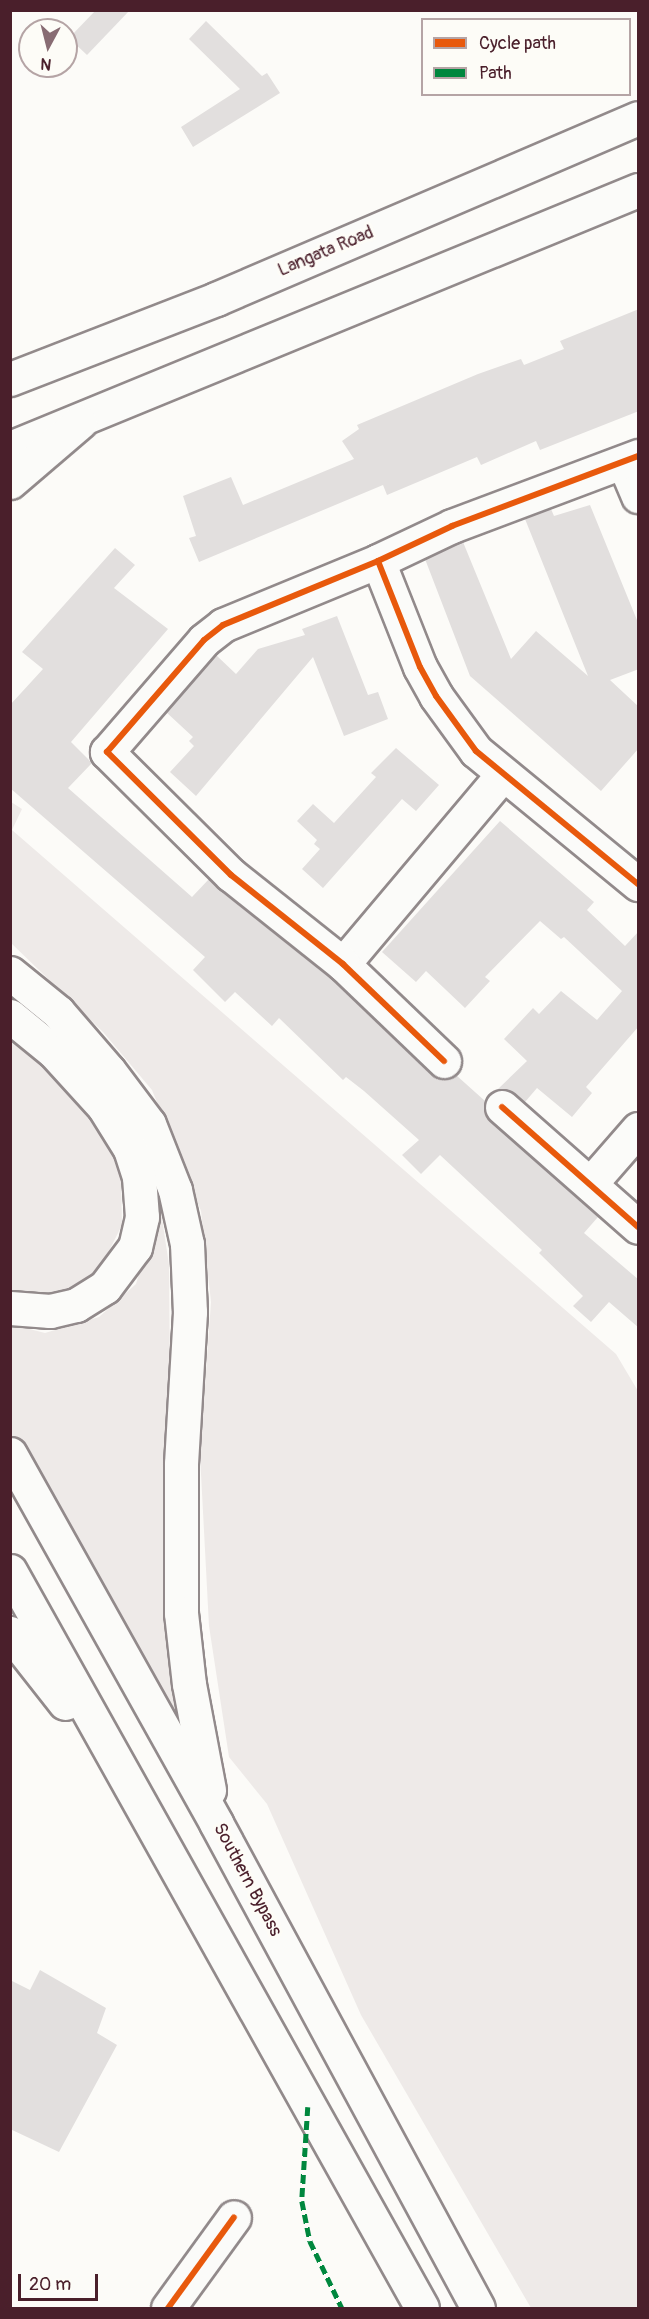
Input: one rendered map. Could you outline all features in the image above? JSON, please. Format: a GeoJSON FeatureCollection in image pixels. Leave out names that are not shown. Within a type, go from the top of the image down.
{"type":"FeatureCollection","features":[{"type":"Feature","properties":{"kind":"main road","name":"Langata Road"},"geometry":{"type":"LineString","coordinates":[[10,379],[216,299],[639,118]]}},
{"type":"Feature","properties":{"kind":"main road"},"geometry":{"type":"LineString","coordinates":[[10,448],[80,422],[639,190]]}},
{"type":"Feature","properties":{"kind":"main road"},"geometry":{"type":"LineString","coordinates":[[10,482],[80,422]]}},
{"type":"Feature","properties":{"kind":"main road"},"geometry":{"type":"LineString","coordinates":[[444,1061],[343,964],[231,875],[107,752],[204,640],[223,625],[378,561],[452,526],[632,460],[639,496]]}},
{"type":"Feature","properties":{"kind":"main road"},"geometry":{"type":"LineString","coordinates":[[378,561],[436,696],[476,751],[502,775],[636,875]]}},
{"type":"Feature","properties":{"kind":"main road"},"geometry":{"type":"LineString","coordinates":[[343,964],[502,775]]}},
{"type":"Feature","properties":{"kind":"main road"},"geometry":{"type":"LineString","coordinates":[[10,973],[58,1012],[149,1124],[175,1190],[187,1244],[190,1312],[181,1464],[181,1613],[189,1684],[216,1823]]}},
{"type":"Feature","properties":{"kind":"main road"},"geometry":{"type":"LineString","coordinates":[[10,1016],[54,1052],[104,1107],[130,1149],[139,1176],[142,1218],[135,1247],[105,1287],[76,1305],[50,1311],[10,1308]]}},
{"type":"Feature","properties":{"kind":"main road"},"geometry":{"type":"LineString","coordinates":[[502,1107],[639,1227]]}},
{"type":"Feature","properties":{"kind":"main road"},"geometry":{"type":"LineString","coordinates":[[590,1184],[639,1129]]}},
{"type":"Feature","properties":{"kind":"main road","name":"Southern Bypass"},"geometry":{"type":"LineString","coordinates":[[10,1454],[216,1823],[478,2308]]}},
{"type":"Feature","properties":{"kind":"main road"},"geometry":{"type":"LineString","coordinates":[[10,1570],[177,1865],[422,2308]]}},
{"type":"Feature","properties":{"kind":"main road"},"geometry":{"type":"LineString","coordinates":[[10,1633],[107,1761],[177,1865]]}},
{"type":"Feature","properties":{"kind":"main road"},"geometry":{"type":"LineString","coordinates":[[168,2308],[234,2217]]}},
{"type":"Feature","properties":{"kind":"shaded area"},"geometry":{"type":"Polygon","coordinates":[[[11,802],[22,809],[12,830],[616,1354],[638,1391],[638,2308],[531,2308],[361,2015],[267,1804],[229,1757],[209,1626],[200,1455],[211,1302],[201,1211],[152,1090],[103,1032],[11,943],[11,802]]]}},
{"type":"Feature","properties":{"kind":"shaded area"},"geometry":{"type":"Polygon","coordinates":[[[10,1036],[51,1069],[95,1116],[121,1173],[122,1225],[98,1273],[52,1298],[11,1294],[10,1036]]]}},
{"type":"Feature","properties":{"kind":"shaded area"},"geometry":{"type":"Polygon","coordinates":[[[152,1174],[159,1198],[169,1265],[170,1381],[190,1761],[11,1434],[10,1324],[45,1333],[99,1317],[136,1284],[148,1244],[152,1174]]]}},
{"type":"Feature","properties":{"kind":"building"},"geometry":{"type":"Polygon","coordinates":[[[96,10],[130,10],[87,55],[78,46],[78,29],[96,10]]]}},
{"type":"Feature","properties":{"kind":"building"},"geometry":{"type":"Polygon","coordinates":[[[206,21],[262,76],[267,73],[280,93],[193,147],[181,127],[240,89],[189,39],[206,21]]]}},
{"type":"Feature","properties":{"kind":"building"},"geometry":{"type":"Polygon","coordinates":[[[639,309],[639,411],[540,450],[536,441],[481,465],[477,457],[387,495],[383,485],[199,562],[189,538],[196,536],[183,496],[231,477],[243,505],[354,459],[342,441],[359,429],[357,425],[478,374],[521,359],[524,365],[564,349],[560,341],[639,309]]]}},
{"type":"Feature","properties":{"kind":"building"},"geometry":{"type":"Polygon","coordinates":[[[590,505],[639,625],[639,669],[610,680],[639,707],[639,748],[601,791],[470,676],[425,559],[463,542],[511,659],[536,631],[588,676],[525,519],[551,509],[554,516],[590,505]]]}},
{"type":"Feature","properties":{"kind":"building"},"geometry":{"type":"Polygon","coordinates":[[[115,548],[135,565],[114,588],[168,629],[71,742],[92,763],[68,788],[192,897],[209,879],[331,978],[431,1075],[440,1079],[456,1075],[485,1101],[484,1112],[490,1121],[598,1217],[584,1233],[639,1280],[639,1328],[609,1302],[591,1322],[573,1306],[583,1296],[539,1253],[542,1250],[440,1155],[421,1174],[402,1155],[419,1140],[364,1091],[346,1077],[343,1080],[279,1018],[272,1026],[235,992],[225,1002],[193,970],[205,957],[10,788],[10,705],[43,669],[22,652],[115,548]]]}},
{"type":"Feature","properties":{"kind":"building"},"geometry":{"type":"Polygon","coordinates":[[[337,616],[368,695],[378,692],[388,719],[344,736],[313,657],[196,796],[170,772],[194,746],[189,741],[193,737],[166,712],[216,655],[236,674],[258,649],[305,635],[302,629],[337,616]]]}},
{"type":"Feature","properties":{"kind":"building"},"geometry":{"type":"Polygon","coordinates":[[[396,748],[439,785],[416,811],[402,799],[323,888],[302,869],[320,849],[314,844],[317,840],[297,821],[313,804],[334,823],[376,777],[371,773],[396,748]]]}},
{"type":"Feature","properties":{"kind":"building"},"geometry":{"type":"Polygon","coordinates":[[[500,821],[594,902],[587,910],[625,946],[639,931],[639,1026],[586,1087],[592,1093],[572,1117],[537,1088],[525,1102],[514,1093],[498,1089],[527,1061],[504,1039],[533,1008],[539,1014],[561,991],[597,1020],[622,991],[564,937],[561,939],[540,921],[485,977],[490,981],[465,1008],[426,971],[416,982],[382,952],[500,821]]]}},
{"type":"Feature","properties":{"kind":"building"},"geometry":{"type":"Polygon","coordinates":[[[40,1970],[106,2008],[97,2033],[117,2045],[59,2152],[10,2129],[10,1980],[30,1990],[40,1970]]]}},
{"type":"Feature","properties":{"kind":"marked path"},"geometry":{"type":"LineString","coordinates":[[308,2107],[302,2201],[310,2241],[342,2308]]}},
{"type":"Feature","properties":{"kind":"cycle path"},"geometry":{"type":"LineString","coordinates":[[444,1061],[343,964],[231,875],[107,752],[204,640],[223,625],[378,561],[452,526],[638,456]]}},
{"type":"Feature","properties":{"kind":"cycle path"},"geometry":{"type":"LineString","coordinates":[[378,561],[420,667],[436,696],[476,751],[638,884]]}},
{"type":"Feature","properties":{"kind":"cycle path"},"geometry":{"type":"LineString","coordinates":[[502,1107],[638,1227]]}},
{"type":"Feature","properties":{"kind":"cycle path"},"geometry":{"type":"LineString","coordinates":[[168,2308],[234,2217]]}}]}
